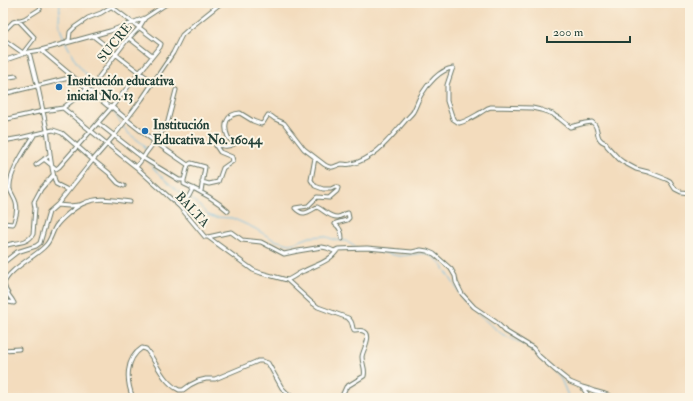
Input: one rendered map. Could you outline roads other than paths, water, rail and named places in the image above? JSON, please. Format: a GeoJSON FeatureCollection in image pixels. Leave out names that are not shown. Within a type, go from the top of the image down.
{"type":"FeatureCollection","features":[{"type":"Feature","properties":{"kind":"street"},"geometry":{"type":"LineString","coordinates":[[44,159],[56,169],[60,167],[159,48],[160,44],[108,3]]}},
{"type":"Feature","properties":{"kind":"street"},"geometry":{"type":"LineString","coordinates":[[66,42],[69,40],[70,32],[75,26],[117,3]]}},
{"type":"Feature","properties":{"kind":"street"},"geometry":{"type":"LineString","coordinates":[[3,39],[23,53],[41,50],[110,31],[145,18],[168,3]]}},
{"type":"Feature","properties":{"kind":"street"},"geometry":{"type":"LineString","coordinates":[[3,263],[17,252],[36,246],[40,243],[49,212],[114,136],[154,82],[173,53],[182,35],[191,26],[221,3]]}},
{"type":"Feature","properties":{"kind":"street"},"geometry":{"type":"LineString","coordinates":[[3,29],[12,22],[24,18],[40,9]]}},
{"type":"Feature","properties":{"kind":"street","name":"SUCRE"},"geometry":{"type":"LineString","coordinates":[[98,78],[129,38],[139,28],[145,18]]}},
{"type":"Feature","properties":{"kind":"street"},"geometry":{"type":"LineString","coordinates":[[18,20],[34,37],[23,53]]}},
{"type":"Feature","properties":{"kind":"street"},"geometry":{"type":"LineString","coordinates":[[93,36],[139,73],[154,82]]}},
{"type":"Feature","properties":{"kind":"street"},"geometry":{"type":"LineString","coordinates":[[129,38],[152,56]]}},
{"type":"Feature","properties":{"kind":"street"},"geometry":{"type":"LineString","coordinates":[[41,50],[73,78],[108,106],[125,117],[155,142],[188,165],[191,163],[205,167],[201,191]]}},
{"type":"Feature","properties":{"kind":"street"},"geometry":{"type":"LineString","coordinates":[[3,61],[29,52]]}},
{"type":"Feature","properties":{"kind":"street"},"geometry":{"type":"LineString","coordinates":[[29,52],[38,86],[47,132],[51,164],[56,184],[68,190]]}},
{"type":"Feature","properties":{"kind":"street"},"geometry":{"type":"LineString","coordinates":[[202,182],[210,184],[218,182],[222,168],[233,161],[232,157],[220,152],[216,146],[228,147],[234,144],[229,138],[226,122],[227,119],[234,114],[242,114],[261,124],[269,115],[284,123],[304,149],[329,168],[343,164],[350,165],[371,156],[383,147],[413,112],[421,96],[435,77],[452,68],[447,85],[447,101],[453,119],[459,123],[465,122],[485,109],[491,107],[532,108],[553,114],[570,127],[592,122],[596,125],[599,139],[606,143],[619,159],[636,169],[666,179],[675,189],[681,192],[690,193]]}},
{"type":"Feature","properties":{"kind":"street"},"geometry":{"type":"LineString","coordinates":[[3,78],[16,76]]}},
{"type":"Feature","properties":{"kind":"street"},"geometry":{"type":"LineString","coordinates":[[3,94],[73,78]]}},
{"type":"Feature","properties":{"kind":"street"},"geometry":{"type":"LineString","coordinates":[[3,120],[63,108],[87,89]]}},
{"type":"Feature","properties":{"kind":"street"},"geometry":{"type":"LineString","coordinates":[[136,167],[167,125],[176,90]]}},
{"type":"Feature","properties":{"kind":"street","name":"BALTA"},"geometry":{"type":"LineString","coordinates":[[63,108],[136,167],[180,207],[206,237],[231,232],[242,240],[261,242],[284,254],[298,250],[322,247],[334,251],[338,249]]}},
{"type":"Feature","properties":{"kind":"street"},"geometry":{"type":"LineString","coordinates":[[98,123],[143,158],[179,180],[184,180]]}},
{"type":"Feature","properties":{"kind":"street"},"geometry":{"type":"LineString","coordinates":[[3,141],[53,130],[62,133],[109,173],[118,183],[124,186]]}},
{"type":"Feature","properties":{"kind":"street"},"geometry":{"type":"LineString","coordinates":[[3,223],[13,224],[16,214],[16,203],[10,187],[12,178],[19,160],[35,134]]}},
{"type":"Feature","properties":{"kind":"street"},"geometry":{"type":"LineString","coordinates":[[36,165],[50,155]]}},
{"type":"Feature","properties":{"kind":"street"},"geometry":{"type":"LineString","coordinates":[[315,158],[311,180],[315,186],[323,189],[331,189],[335,187],[338,188],[337,191],[329,198],[317,197],[308,206],[295,208],[297,211],[303,213],[309,212],[317,207],[322,209],[327,214],[339,217],[348,213],[349,218],[347,220],[336,222],[335,224],[341,230],[342,239]]}},
{"type":"Feature","properties":{"kind":"street"},"geometry":{"type":"LineString","coordinates":[[188,165],[184,184],[213,198],[228,211]]}},
{"type":"Feature","properties":{"kind":"street"},"geometry":{"type":"LineString","coordinates":[[3,247],[28,240],[32,237],[34,202],[41,189],[54,175]]}},
{"type":"Feature","properties":{"kind":"street"},"geometry":{"type":"LineString","coordinates":[[3,188],[10,187]]}},
{"type":"Feature","properties":{"kind":"street"},"geometry":{"type":"LineString","coordinates":[[180,207],[185,202],[193,188]]}},
{"type":"Feature","properties":{"kind":"street"},"geometry":{"type":"LineString","coordinates":[[3,301],[14,303],[6,293],[4,284],[5,279],[47,245],[56,225],[67,215],[80,205],[90,201],[103,199],[130,202]]}},
{"type":"Feature","properties":{"kind":"street"},"geometry":{"type":"LineString","coordinates":[[56,205],[80,205]]}},
{"type":"Feature","properties":{"kind":"street"},"geometry":{"type":"LineString","coordinates":[[208,237],[253,270],[287,280],[318,307],[348,318],[351,320],[354,331],[366,332],[367,342],[362,358],[365,371],[364,376],[346,387],[341,398]]}},
{"type":"Feature","properties":{"kind":"street"},"geometry":{"type":"LineString","coordinates":[[287,280],[323,262],[338,249],[354,248],[412,252],[420,250],[428,251],[434,254],[451,269],[462,294],[474,307],[496,322],[505,332],[533,348],[539,356],[570,382],[616,398]]}},
{"type":"Feature","properties":{"kind":"street"},"geometry":{"type":"LineString","coordinates":[[133,398],[128,377],[129,367],[135,352],[142,348],[146,349],[168,382],[179,390],[183,390],[190,384],[198,381],[215,379],[258,361],[262,361],[268,363],[282,388],[296,398]]}},
{"type":"Feature","properties":{"kind":"street"},"geometry":{"type":"LineString","coordinates":[[3,350],[19,349]]}},
{"type":"Feature","properties":{"kind":"street"},"geometry":{"type":"LineString","coordinates":[[582,387],[588,395]]}},
{"type":"Feature","properties":{"kind":"waterway"},"geometry":{"type":"LineString","coordinates":[[60,3],[59,22],[66,43],[75,60],[109,105]]}},
{"type":"Feature","properties":{"kind":"waterway"},"geometry":{"type":"LineString","coordinates":[[112,109],[121,123]]}},
{"type":"Feature","properties":{"kind":"waterway"},"geometry":{"type":"LineString","coordinates":[[123,126],[128,133],[143,144],[146,150]]}},
{"type":"Feature","properties":{"kind":"waterway"},"geometry":{"type":"LineString","coordinates":[[149,163],[166,181],[186,197]]}},
{"type":"Feature","properties":{"kind":"waterway"},"geometry":{"type":"LineString","coordinates":[[189,198],[197,203],[208,215],[214,217],[232,218],[254,228],[274,240],[289,244],[310,237],[324,236],[335,240],[346,241],[355,247]]}},
{"type":"Feature","properties":{"kind":"waterway"},"geometry":{"type":"LineString","coordinates":[[368,249],[399,256],[424,253],[435,258],[442,265],[466,303],[474,311],[502,334],[525,345]]}},
{"type":"Feature","properties":{"kind":"waterway"},"geometry":{"type":"LineString","coordinates":[[529,348],[534,352]]}},
{"type":"Feature","properties":{"kind":"waterway"},"geometry":{"type":"LineString","coordinates":[[550,367],[561,379],[569,398]]}},
{"type":"Feature","properties":{"kind":"place","name":"Institución educativa inicial No. 13"},"geometry":{"type":"Point","coordinates":[59,87]}},
{"type":"Feature","properties":{"kind":"place","name":"Institución Educativa No. 16044"},"geometry":{"type":"Point","coordinates":[145,131]}}]}
